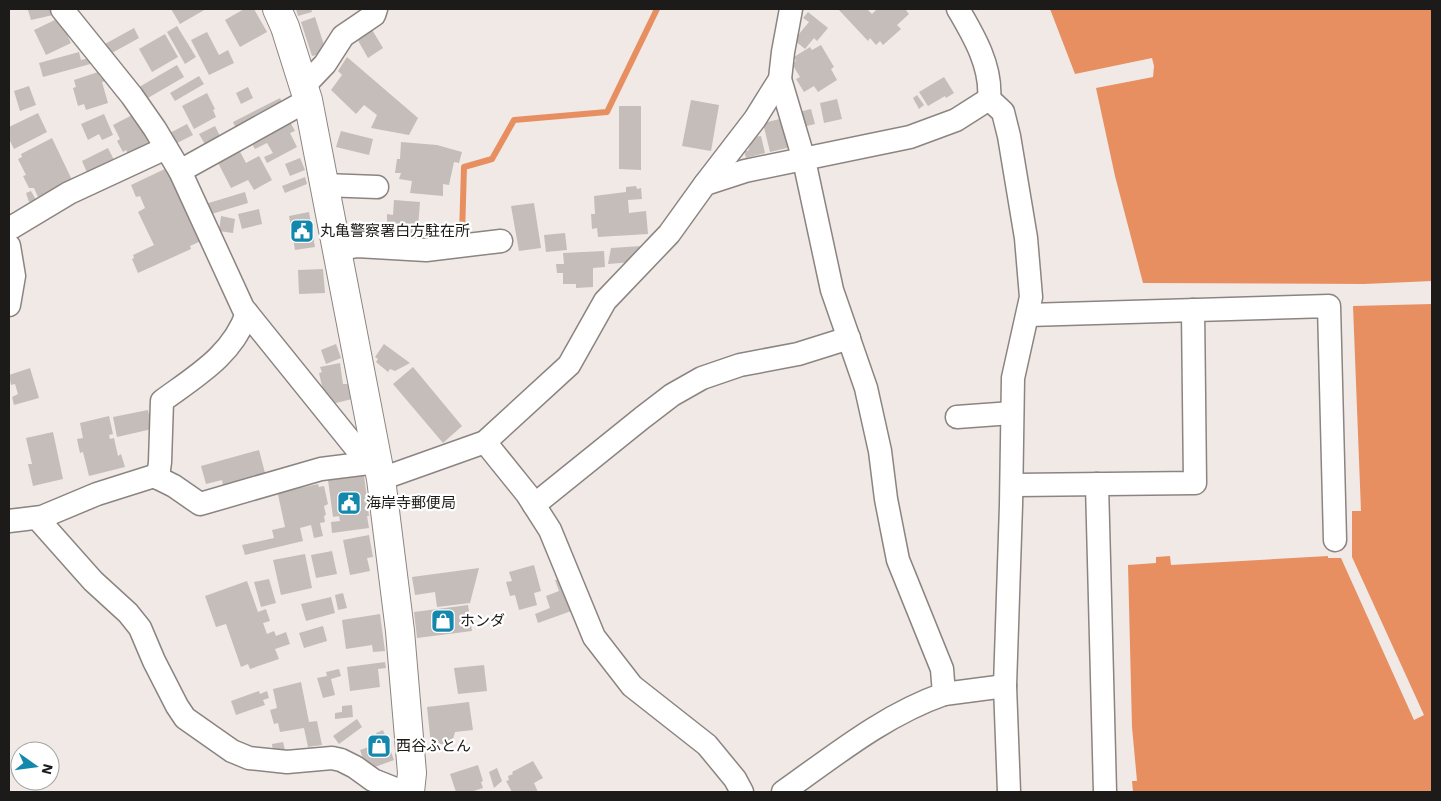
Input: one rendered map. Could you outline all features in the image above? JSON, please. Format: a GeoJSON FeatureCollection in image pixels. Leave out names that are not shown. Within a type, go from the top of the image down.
{"type":"FeatureCollection","features":[{"type":"Feature","properties":{"kind":"street"},"geometry":{"type":"LineString","coordinates":[[62,9],[132,96],[180,171],[243,308],[360,453],[379,471]]}},
{"type":"Feature","properties":{"kind":"street"},"geometry":{"type":"LineString","coordinates":[[277,9],[285,27],[306,93],[379,471],[400,631],[412,773],[410,792]]}},
{"type":"Feature","properties":{"kind":"street"},"geometry":{"type":"LineString","coordinates":[[180,171],[306,93],[343,36],[374,15],[376,9]]}},
{"type":"Feature","properties":{"kind":"street"},"geometry":{"type":"LineString","coordinates":[[791,9],[780,79],[804,160],[832,290],[865,383],[879,445],[886,499],[898,560],[942,669],[944,694]]}},
{"type":"Feature","properties":{"kind":"street"},"geometry":{"type":"LineString","coordinates":[[958,9],[978,43],[990,85],[989,99]]}},
{"type":"Feature","properties":{"kind":"street"},"geometry":{"type":"LineString","coordinates":[[9,521],[42,517],[97,494],[154,476],[174,486],[200,504],[321,469],[379,471],[485,442],[569,365],[605,301],[668,234],[732,151],[780,79]]}},
{"type":"Feature","properties":{"kind":"street"},"geometry":{"type":"LineString","coordinates":[[705,184],[745,172],[910,137],[956,120],[989,99]]}},
{"type":"Feature","properties":{"kind":"street"},"geometry":{"type":"LineString","coordinates":[[989,99],[1003,112],[1009,136],[1026,238],[1031,297],[1013,378],[1012,485],[1005,686],[1009,792]]}},
{"type":"Feature","properties":{"kind":"street"},"geometry":{"type":"LineString","coordinates":[[9,229],[69,193],[166,148]]}},
{"type":"Feature","properties":{"kind":"street"},"geometry":{"type":"LineString","coordinates":[[324,185],[377,187]]}},
{"type":"Feature","properties":{"kind":"street"},"geometry":{"type":"LineString","coordinates":[[336,250],[357,246],[426,250],[501,242]]}},
{"type":"Feature","properties":{"kind":"street"},"geometry":{"type":"LineString","coordinates":[[9,246],[14,276],[9,306]]}},
{"type":"Feature","properties":{"kind":"street"},"geometry":{"type":"LineString","coordinates":[[1028,315],[1329,306],[1335,540]]}},
{"type":"Feature","properties":{"kind":"street"},"geometry":{"type":"LineString","coordinates":[[1012,485],[1195,483],[1193,310]]}},
{"type":"Feature","properties":{"kind":"street"},"geometry":{"type":"LineString","coordinates":[[158,478],[162,401],[221,356],[237,335],[247,313]]}},
{"type":"Feature","properties":{"kind":"street"},"geometry":{"type":"LineString","coordinates":[[534,505],[672,395],[702,378],[740,365],[798,354],[849,338]]}},
{"type":"Feature","properties":{"kind":"street"},"geometry":{"type":"LineString","coordinates":[[957,417],[1012,413]]}},
{"type":"Feature","properties":{"kind":"street"},"geometry":{"type":"LineString","coordinates":[[485,442],[534,505],[550,530],[594,636],[632,686],[707,745],[735,779],[742,792]]}},
{"type":"Feature","properties":{"kind":"street"},"geometry":{"type":"LineString","coordinates":[[1097,484],[1105,792]]}},
{"type":"Feature","properties":{"kind":"street"},"geometry":{"type":"LineString","coordinates":[[37,518],[140,628],[154,661],[185,718],[232,752],[249,758],[287,762],[332,758],[341,760],[374,780],[402,792]]}},
{"type":"Feature","properties":{"kind":"street"},"geometry":{"type":"LineString","coordinates":[[783,792],[867,732],[926,700],[944,694],[1005,686]]}},
{"type":"Feature","properties":{"kind":"shaded area"},"geometry":{"type":"Polygon","coordinates":[[[1050,9],[1432,9],[1432,281],[1364,284],[1143,283],[1115,176],[1096,88],[1153,77],[1154,66],[1152,58],[1075,74],[1050,9]]]}},
{"type":"Feature","properties":{"kind":"shaded area"},"geometry":{"type":"Polygon","coordinates":[[[1432,304],[1432,792],[1133,792],[1132,781],[1137,781],[1132,727],[1128,565],[1156,563],[1156,557],[1170,556],[1171,565],[1328,556],[1328,558],[1341,558],[1414,720],[1424,715],[1352,557],[1352,511],[1361,511],[1353,306],[1432,304]]]}},
{"type":"Feature","properties":{"kind":"building"},"geometry":{"type":"Polygon","coordinates":[[[51,9],[53,15],[31,20],[28,10],[51,9]]]}},
{"type":"Feature","properties":{"kind":"building"},"geometry":{"type":"Polygon","coordinates":[[[171,9],[206,9],[180,24],[171,9]]]}},
{"type":"Feature","properties":{"kind":"building"},"geometry":{"type":"Polygon","coordinates":[[[244,9],[254,9],[267,32],[240,47],[225,20],[244,9]]]}},
{"type":"Feature","properties":{"kind":"building"},"geometry":{"type":"Polygon","coordinates":[[[296,9],[311,9],[312,12],[298,16],[296,9]]]}},
{"type":"Feature","properties":{"kind":"building"},"geometry":{"type":"Polygon","coordinates":[[[867,9],[872,14],[877,9],[905,9],[909,14],[897,25],[901,29],[883,45],[880,41],[876,45],[870,38],[868,41],[839,10],[867,9]]]}},
{"type":"Feature","properties":{"kind":"building"},"geometry":{"type":"Polygon","coordinates":[[[808,12],[828,28],[817,41],[814,38],[805,49],[794,40],[809,22],[803,18],[808,12]]]}},
{"type":"Feature","properties":{"kind":"building"},"geometry":{"type":"Polygon","coordinates":[[[315,17],[325,48],[321,54],[312,56],[301,22],[315,17]]]}},
{"type":"Feature","properties":{"kind":"building"},"geometry":{"type":"Polygon","coordinates":[[[59,18],[71,43],[46,55],[34,30],[59,18]]]}},
{"type":"Feature","properties":{"kind":"building"},"geometry":{"type":"Polygon","coordinates":[[[177,26],[196,57],[185,64],[167,32],[177,26]]]}},
{"type":"Feature","properties":{"kind":"building"},"geometry":{"type":"Polygon","coordinates":[[[134,28],[139,38],[110,54],[105,44],[134,28]]]}},
{"type":"Feature","properties":{"kind":"building"},"geometry":{"type":"Polygon","coordinates":[[[371,28],[383,48],[368,58],[356,37],[371,28]]]}},
{"type":"Feature","properties":{"kind":"building"},"geometry":{"type":"Polygon","coordinates":[[[207,32],[219,55],[228,50],[234,63],[209,75],[191,40],[207,32]]]}},
{"type":"Feature","properties":{"kind":"building"},"geometry":{"type":"Polygon","coordinates":[[[165,34],[178,57],[152,72],[139,49],[165,34]]]}},
{"type":"Feature","properties":{"kind":"building"},"geometry":{"type":"Polygon","coordinates":[[[821,45],[834,67],[831,69],[837,80],[818,92],[814,86],[804,92],[796,79],[800,77],[792,64],[796,61],[794,57],[810,47],[812,50],[821,45]]]}},
{"type":"Feature","properties":{"kind":"building"},"geometry":{"type":"Polygon","coordinates":[[[79,52],[81,60],[93,57],[94,63],[43,77],[39,63],[79,52]]]}},
{"type":"Feature","properties":{"kind":"building"},"geometry":{"type":"Polygon","coordinates":[[[347,57],[418,118],[409,135],[371,128],[377,115],[364,105],[356,114],[331,90],[342,75],[338,71],[347,57]]]}},
{"type":"Feature","properties":{"kind":"building"},"geometry":{"type":"Polygon","coordinates":[[[177,65],[184,77],[141,102],[134,90],[177,65]]]}},
{"type":"Feature","properties":{"kind":"building"},"geometry":{"type":"Polygon","coordinates":[[[98,72],[101,78],[110,74],[122,93],[117,97],[106,81],[102,82],[108,103],[86,110],[84,104],[78,106],[73,88],[76,87],[74,80],[98,72]]]}},
{"type":"Feature","properties":{"kind":"building"},"geometry":{"type":"Polygon","coordinates":[[[199,76],[204,84],[175,101],[170,93],[199,76]]]}},
{"type":"Feature","properties":{"kind":"building"},"geometry":{"type":"Polygon","coordinates":[[[944,77],[954,93],[928,106],[919,92],[944,77]]]}},
{"type":"Feature","properties":{"kind":"building"},"geometry":{"type":"Polygon","coordinates":[[[29,86],[36,105],[20,111],[14,91],[29,86]]]}},
{"type":"Feature","properties":{"kind":"building"},"geometry":{"type":"Polygon","coordinates":[[[248,87],[253,98],[241,104],[236,93],[248,87]]]}},
{"type":"Feature","properties":{"kind":"building"},"geometry":{"type":"Polygon","coordinates":[[[207,93],[215,109],[213,110],[216,117],[194,129],[182,106],[207,93]]]}},
{"type":"Feature","properties":{"kind":"building"},"geometry":{"type":"Polygon","coordinates":[[[917,95],[924,105],[919,109],[913,98],[917,95]]]}},
{"type":"Feature","properties":{"kind":"building"},"geometry":{"type":"Polygon","coordinates":[[[280,98],[285,108],[238,133],[233,122],[280,98]]]}},
{"type":"Feature","properties":{"kind":"building"},"geometry":{"type":"Polygon","coordinates":[[[837,99],[842,119],[824,123],[820,103],[837,99]]]}},
{"type":"Feature","properties":{"kind":"building"},"geometry":{"type":"Polygon","coordinates":[[[691,100],[719,105],[711,151],[682,146],[691,100]]]}},
{"type":"Feature","properties":{"kind":"building"},"geometry":{"type":"Polygon","coordinates":[[[619,106],[641,106],[641,170],[619,169],[619,106]]]}},
{"type":"Feature","properties":{"kind":"building"},"geometry":{"type":"Polygon","coordinates":[[[811,109],[815,124],[803,127],[799,112],[811,109]]]}},
{"type":"Feature","properties":{"kind":"building"},"geometry":{"type":"Polygon","coordinates":[[[138,112],[154,146],[130,158],[126,150],[123,152],[117,141],[120,139],[113,125],[138,112]]]}},
{"type":"Feature","properties":{"kind":"building"},"geometry":{"type":"Polygon","coordinates":[[[38,113],[47,132],[14,149],[9,139],[9,127],[38,113]]]}},
{"type":"Feature","properties":{"kind":"building"},"geometry":{"type":"Polygon","coordinates":[[[104,114],[113,135],[102,140],[99,134],[88,140],[81,124],[104,114]]]}},
{"type":"Feature","properties":{"kind":"building"},"geometry":{"type":"Polygon","coordinates":[[[288,118],[295,131],[290,133],[297,147],[267,163],[264,157],[273,153],[267,143],[255,149],[249,139],[288,118]]]}},
{"type":"Feature","properties":{"kind":"building"},"geometry":{"type":"Polygon","coordinates":[[[784,118],[791,147],[770,152],[763,123],[784,118]]]}},
{"type":"Feature","properties":{"kind":"building"},"geometry":{"type":"Polygon","coordinates":[[[187,124],[193,135],[169,147],[164,136],[187,124]]]}},
{"type":"Feature","properties":{"kind":"building"},"geometry":{"type":"Polygon","coordinates":[[[215,126],[221,138],[206,146],[199,134],[215,126]]]}},
{"type":"Feature","properties":{"kind":"building"},"geometry":{"type":"Polygon","coordinates":[[[341,131],[373,139],[369,155],[336,147],[341,131]]]}},
{"type":"Feature","properties":{"kind":"building"},"geometry":{"type":"Polygon","coordinates":[[[761,136],[765,153],[746,158],[744,151],[748,151],[753,137],[761,136]]]}},
{"type":"Feature","properties":{"kind":"building"},"geometry":{"type":"Polygon","coordinates":[[[52,138],[72,180],[38,197],[34,188],[29,188],[23,176],[26,175],[18,159],[22,157],[21,154],[52,138]]]}},
{"type":"Feature","properties":{"kind":"building"},"geometry":{"type":"Polygon","coordinates":[[[401,142],[437,145],[462,152],[459,163],[454,162],[449,185],[443,184],[443,196],[410,193],[412,181],[399,179],[401,173],[395,173],[397,159],[400,159],[401,142]]]}},
{"type":"Feature","properties":{"kind":"building"},"geometry":{"type":"Polygon","coordinates":[[[237,146],[246,163],[259,156],[272,180],[254,190],[248,180],[231,188],[215,157],[237,146]]]}},
{"type":"Feature","properties":{"kind":"building"},"geometry":{"type":"Polygon","coordinates":[[[108,148],[116,164],[89,177],[82,161],[108,148]]]}},
{"type":"Feature","properties":{"kind":"building"},"geometry":{"type":"Polygon","coordinates":[[[300,158],[305,170],[290,176],[285,164],[300,158]]]}},
{"type":"Feature","properties":{"kind":"building"},"geometry":{"type":"Polygon","coordinates":[[[169,167],[201,241],[190,246],[191,249],[138,273],[132,259],[134,258],[133,255],[154,245],[138,212],[145,208],[140,196],[136,197],[131,185],[169,167]]]}},
{"type":"Feature","properties":{"kind":"building"},"geometry":{"type":"Polygon","coordinates":[[[305,177],[307,184],[285,193],[282,186],[305,177]]]}},
{"type":"Feature","properties":{"kind":"building"},"geometry":{"type":"Polygon","coordinates":[[[636,186],[637,189],[641,188],[642,199],[628,200],[629,213],[646,211],[648,234],[598,237],[597,228],[592,229],[591,214],[595,214],[594,196],[626,192],[626,187],[636,186]]]}},
{"type":"Feature","properties":{"kind":"building"},"geometry":{"type":"Polygon","coordinates":[[[31,191],[36,200],[29,202],[26,193],[31,191]]]}},
{"type":"Feature","properties":{"kind":"building"},"geometry":{"type":"Polygon","coordinates":[[[245,192],[248,203],[205,216],[202,205],[245,192]]]}},
{"type":"Feature","properties":{"kind":"building"},"geometry":{"type":"Polygon","coordinates":[[[394,200],[420,202],[417,239],[393,237],[394,222],[387,222],[387,214],[393,215],[394,200]]]}},
{"type":"Feature","properties":{"kind":"building"},"geometry":{"type":"Polygon","coordinates":[[[534,203],[541,248],[519,251],[511,206],[534,203]]]}},
{"type":"Feature","properties":{"kind":"building"},"geometry":{"type":"Polygon","coordinates":[[[259,209],[262,224],[242,229],[238,214],[259,209]]]}},
{"type":"Feature","properties":{"kind":"building","name":"丸亀警察署白方駐在所"},"geometry":{"type":"Polygon","coordinates":[[[309,212],[315,247],[295,250],[289,216],[309,212]]]}},
{"type":"Feature","properties":{"kind":"building"},"geometry":{"type":"Polygon","coordinates":[[[221,216],[235,219],[233,233],[219,231],[221,216]]]}},
{"type":"Feature","properties":{"kind":"building"},"geometry":{"type":"Polygon","coordinates":[[[359,227],[379,228],[379,240],[358,238],[359,227]]]}},
{"type":"Feature","properties":{"kind":"building"},"geometry":{"type":"Polygon","coordinates":[[[565,233],[567,250],[546,252],[544,235],[565,233]]]}},
{"type":"Feature","properties":{"kind":"building"},"geometry":{"type":"Polygon","coordinates":[[[642,246],[633,262],[608,264],[611,248],[642,246]]]}},
{"type":"Feature","properties":{"kind":"building"},"geometry":{"type":"Polygon","coordinates":[[[604,251],[605,267],[593,268],[593,287],[576,288],[576,284],[563,284],[563,273],[557,273],[556,264],[564,264],[563,253],[604,251]]]}},
{"type":"Feature","properties":{"kind":"building"},"geometry":{"type":"Polygon","coordinates":[[[323,269],[325,293],[299,294],[298,270],[323,269]]]}},
{"type":"Feature","properties":{"kind":"building"},"geometry":{"type":"Polygon","coordinates":[[[336,344],[341,358],[326,364],[321,350],[336,344]]]}},
{"type":"Feature","properties":{"kind":"building"},"geometry":{"type":"Polygon","coordinates":[[[384,344],[410,363],[395,371],[390,369],[388,372],[376,362],[378,359],[375,357],[384,344]]]}},
{"type":"Feature","properties":{"kind":"building"},"geometry":{"type":"Polygon","coordinates":[[[340,363],[343,384],[348,384],[352,399],[328,405],[316,387],[322,386],[319,373],[322,372],[320,367],[340,363]]]}},
{"type":"Feature","properties":{"kind":"building"},"geometry":{"type":"Polygon","coordinates":[[[413,367],[462,426],[443,443],[393,384],[413,367]]]}},
{"type":"Feature","properties":{"kind":"building"},"geometry":{"type":"Polygon","coordinates":[[[30,368],[39,398],[14,405],[12,397],[18,394],[15,384],[11,385],[9,375],[30,368]]]}},
{"type":"Feature","properties":{"kind":"building"},"geometry":{"type":"Polygon","coordinates":[[[148,410],[152,429],[117,437],[113,417],[148,410]]]}},
{"type":"Feature","properties":{"kind":"building"},"geometry":{"type":"Polygon","coordinates":[[[109,416],[113,434],[109,435],[110,439],[114,438],[118,456],[121,454],[125,467],[89,476],[83,452],[80,453],[77,439],[83,438],[80,423],[109,416]]]}},
{"type":"Feature","properties":{"kind":"building"},"geometry":{"type":"Polygon","coordinates":[[[53,432],[63,479],[33,486],[28,464],[32,464],[26,438],[53,432]]]}},
{"type":"Feature","properties":{"kind":"building"},"geometry":{"type":"Polygon","coordinates":[[[259,450],[265,473],[223,485],[222,480],[206,484],[201,466],[259,450]]]}},
{"type":"Feature","properties":{"kind":"building"},"geometry":{"type":"Polygon","coordinates":[[[333,475],[364,475],[369,528],[332,533],[331,522],[340,521],[339,516],[333,517],[328,480],[334,479],[333,475]]]}},
{"type":"Feature","properties":{"kind":"building"},"geometry":{"type":"Polygon","coordinates":[[[318,484],[319,487],[324,486],[328,504],[324,506],[325,522],[320,523],[323,536],[314,538],[311,525],[300,528],[303,541],[245,555],[242,545],[274,538],[272,530],[285,527],[277,490],[291,487],[291,490],[318,484]]]}},
{"type":"Feature","properties":{"kind":"building"},"geometry":{"type":"Polygon","coordinates":[[[369,535],[373,557],[367,558],[370,571],[350,575],[343,540],[369,535]]]}},
{"type":"Feature","properties":{"kind":"building"},"geometry":{"type":"Polygon","coordinates":[[[332,551],[337,574],[316,578],[311,555],[332,551]]]}},
{"type":"Feature","properties":{"kind":"building"},"geometry":{"type":"Polygon","coordinates":[[[305,554],[312,588],[281,595],[273,560],[305,554]]]}},
{"type":"Feature","properties":{"kind":"building"},"geometry":{"type":"Polygon","coordinates":[[[534,565],[541,591],[534,593],[537,605],[519,610],[515,595],[510,596],[506,582],[512,581],[509,572],[534,565]]]}},
{"type":"Feature","properties":{"kind":"building"},"geometry":{"type":"Polygon","coordinates":[[[479,568],[470,603],[437,607],[435,592],[415,595],[412,577],[479,568]]]}},
{"type":"Feature","properties":{"kind":"building"},"geometry":{"type":"Polygon","coordinates":[[[560,574],[574,610],[538,623],[535,614],[550,608],[546,596],[559,591],[555,580],[557,580],[556,576],[560,574]]]}},
{"type":"Feature","properties":{"kind":"building"},"geometry":{"type":"Polygon","coordinates":[[[269,579],[276,603],[261,607],[254,582],[269,579]]]}},
{"type":"Feature","properties":{"kind":"building"},"geometry":{"type":"Polygon","coordinates":[[[247,581],[258,612],[266,609],[270,621],[263,623],[267,634],[274,631],[276,636],[286,632],[290,644],[275,649],[279,659],[250,669],[248,664],[241,667],[226,624],[216,627],[205,596],[247,581]]]}},
{"type":"Feature","properties":{"kind":"building"},"geometry":{"type":"Polygon","coordinates":[[[343,593],[347,608],[338,610],[335,595],[343,593]]]}},
{"type":"Feature","properties":{"kind":"building"},"geometry":{"type":"Polygon","coordinates":[[[331,597],[335,613],[306,621],[301,604],[331,597]]]}},
{"type":"Feature","properties":{"kind":"building","name":"ホンダ"},"geometry":{"type":"Polygon","coordinates":[[[468,605],[472,631],[417,638],[414,612],[468,605]]]}},
{"type":"Feature","properties":{"kind":"building"},"geometry":{"type":"Polygon","coordinates":[[[380,614],[385,651],[373,652],[372,645],[346,649],[342,620],[380,614]]]}},
{"type":"Feature","properties":{"kind":"building"},"geometry":{"type":"Polygon","coordinates":[[[323,626],[327,641],[304,648],[299,633],[323,626]]]}},
{"type":"Feature","properties":{"kind":"building"},"geometry":{"type":"Polygon","coordinates":[[[385,662],[386,668],[378,669],[380,687],[350,691],[347,667],[385,662]]]}},
{"type":"Feature","properties":{"kind":"building"},"geometry":{"type":"Polygon","coordinates":[[[484,665],[487,691],[458,694],[454,668],[484,665]]]}},
{"type":"Feature","properties":{"kind":"building"},"geometry":{"type":"Polygon","coordinates":[[[339,669],[341,676],[331,679],[335,695],[323,698],[317,678],[327,676],[326,672],[339,669]]]}},
{"type":"Feature","properties":{"kind":"building"},"geometry":{"type":"Polygon","coordinates":[[[301,682],[309,722],[317,721],[322,745],[308,747],[304,728],[280,732],[278,723],[274,724],[270,710],[277,708],[273,689],[301,682]]]}},
{"type":"Feature","properties":{"kind":"building"},"geometry":{"type":"Polygon","coordinates":[[[259,691],[260,694],[267,691],[269,698],[263,700],[265,705],[236,715],[231,701],[259,691]]]}},
{"type":"Feature","properties":{"kind":"building"},"geometry":{"type":"Polygon","coordinates":[[[469,702],[473,730],[455,732],[452,743],[431,745],[427,707],[469,702]]]}},
{"type":"Feature","properties":{"kind":"building"},"geometry":{"type":"Polygon","coordinates":[[[352,705],[353,717],[335,719],[335,713],[342,712],[342,706],[352,705]]]}},
{"type":"Feature","properties":{"kind":"building"},"geometry":{"type":"Polygon","coordinates":[[[357,719],[362,727],[339,744],[333,736],[357,719]]]}},
{"type":"Feature","properties":{"kind":"building","name":"西谷ふとん"},"geometry":{"type":"Polygon","coordinates":[[[383,730],[394,760],[367,770],[360,750],[380,743],[376,733],[383,730]]]}},
{"type":"Feature","properties":{"kind":"building"},"geometry":{"type":"Polygon","coordinates":[[[283,742],[285,750],[273,752],[272,744],[283,742]]]}},
{"type":"Feature","properties":{"kind":"building"},"geometry":{"type":"Polygon","coordinates":[[[533,761],[543,778],[534,783],[538,792],[512,792],[506,781],[509,780],[508,776],[533,761]]]}},
{"type":"Feature","properties":{"kind":"building"},"geometry":{"type":"Polygon","coordinates":[[[478,765],[483,788],[473,792],[456,792],[450,774],[478,765]]]}},
{"type":"Feature","properties":{"kind":"building"},"geometry":{"type":"Polygon","coordinates":[[[497,768],[502,781],[494,788],[489,772],[497,768]]]}},
{"type":"Feature","properties":{"kind":"waterway"},"geometry":{"type":"LineString","coordinates":[[462,235],[464,167],[492,159],[514,120],[607,112],[657,9]]}},
{"type":"Feature","properties":{"kind":"place","name":"丸亀警察署白方駐在所"},"geometry":{"type":"Point","coordinates":[302,231]}},
{"type":"Feature","properties":{"kind":"place","name":"海岸寺郵便局"},"geometry":{"type":"Point","coordinates":[349,503]}},
{"type":"Feature","properties":{"kind":"place","name":"ホンダ"},"geometry":{"type":"Point","coordinates":[443,621]}},
{"type":"Feature","properties":{"kind":"place","name":"西谷ふとん"},"geometry":{"type":"Point","coordinates":[379,746]}}]}
